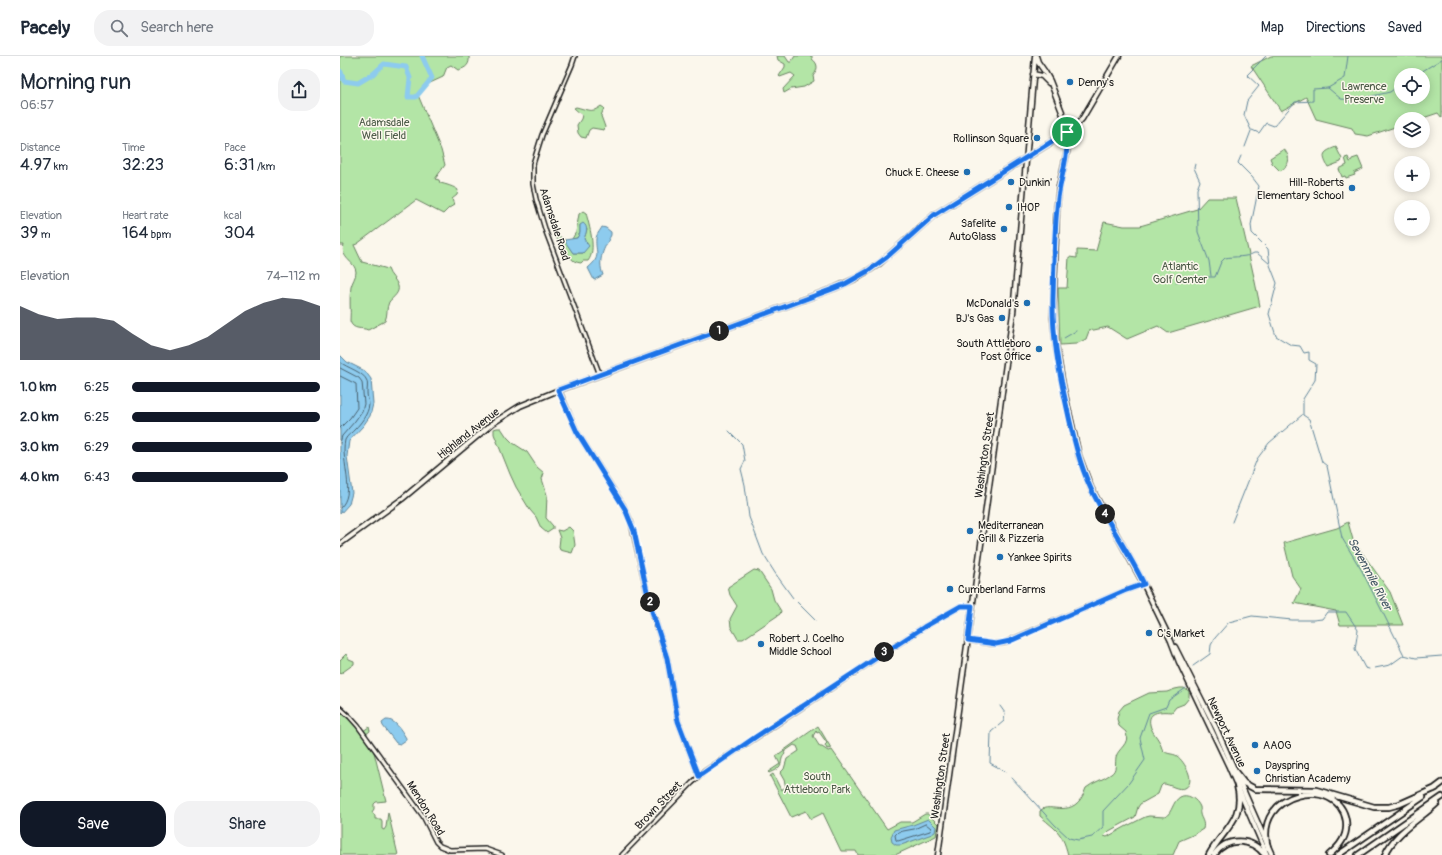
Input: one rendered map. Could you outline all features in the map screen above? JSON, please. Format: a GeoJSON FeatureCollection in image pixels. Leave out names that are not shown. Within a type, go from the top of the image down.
{"type":"FeatureCollection","features":[{"type":"Feature","properties":{"kind":"highway"},"geometry":{"type":"LineString","coordinates":[[1236,774],[1244,783],[1255,789],[1316,790],[1374,807],[1389,807],[1400,804],[1436,788]]}},
{"type":"Feature","properties":{"kind":"highway"},"geometry":{"type":"LineString","coordinates":[[1338,855],[1442,783]]}},
{"type":"Feature","properties":{"kind":"highway"},"geometry":{"type":"LineString","coordinates":[[1209,855],[1238,812],[1240,801],[1237,785]]}},
{"type":"Feature","properties":{"kind":"highway"},"geometry":{"type":"LineString","coordinates":[[1268,848],[1266,838],[1267,825],[1274,810],[1283,802],[1293,797],[1302,794],[1314,794],[1334,801],[1340,807],[1345,818],[1346,828],[1344,838],[1339,846],[1329,855]]}},
{"type":"Feature","properties":{"kind":"highway"},"geometry":{"type":"LineString","coordinates":[[1358,855],[1442,798]]}},
{"type":"Feature","properties":{"kind":"highway"},"geometry":{"type":"LineString","coordinates":[[1385,855],[1390,845],[1397,837],[1442,798]]}},
{"type":"Feature","properties":{"kind":"highway"},"geometry":{"type":"LineString","coordinates":[[1214,855],[1224,845],[1239,841],[1248,842],[1255,845],[1266,855]]}},
{"type":"Feature","properties":{"kind":"main road","name":"Washington Street"},"geometry":{"type":"LineString","coordinates":[[938,855],[1013,313],[1033,74],[1036,56]]}},
{"type":"Feature","properties":{"kind":"main road","name":"Newport Avenue"},"geometry":{"type":"LineString","coordinates":[[1036,56],[1047,76],[1064,116],[1067,132],[1067,152],[1057,206],[1053,296],[1054,326],[1058,358],[1074,438],[1086,475],[1099,504],[1144,584],[1237,785],[1266,855]]}},
{"type":"Feature","properties":{"kind":"main road"},"geometry":{"type":"LineString","coordinates":[[1067,132],[1080,123],[1119,56]]}},
{"type":"Feature","properties":{"kind":"main road"},"geometry":{"type":"LineString","coordinates":[[1033,74],[1044,77],[1052,89]]}},
{"type":"Feature","properties":{"kind":"main road","name":"Highland Avenue"},"geometry":{"type":"LineString","coordinates":[[340,544],[396,504],[493,422],[520,406],[558,390],[830,290],[854,279],[884,260],[934,215],[1067,132]]}},
{"type":"Feature","properties":{"kind":"main road","name":"Newport Avenue"},"geometry":{"type":"LineString","coordinates":[[1171,641],[1191,677],[1272,855]]}},
{"type":"Feature","properties":{"kind":"street","name":"Adamsdale Road"},"geometry":{"type":"LineString","coordinates":[[575,56],[544,129],[533,164],[532,180],[546,232],[600,375]]}},
{"type":"Feature","properties":{"kind":"street"},"geometry":{"type":"LineString","coordinates":[[558,390],[577,432],[625,509],[631,522],[650,605],[667,658],[678,721],[699,776]]}},
{"type":"Feature","properties":{"kind":"street"},"geometry":{"type":"LineString","coordinates":[[968,640],[993,644],[1004,643],[1124,591],[1144,584]]}},
{"type":"Feature","properties":{"kind":"street","name":"Brown Street"},"geometry":{"type":"LineString","coordinates":[[622,855],[699,776],[757,736],[924,627],[961,606],[972,606]]}},
{"type":"Feature","properties":{"kind":"street","name":"Mendon Road"},"geometry":{"type":"LineString","coordinates":[[340,708],[356,722],[423,816],[436,842],[440,846],[450,850],[485,849],[502,855]]}},
{"type":"Feature","properties":{"kind":"green space","name":"Adamsdale Well Field"},"geometry":{"type":"Polygon","coordinates":[[[340,56],[469,56],[469,62],[465,67],[458,70],[451,65],[447,67],[443,77],[430,83],[418,95],[441,150],[445,165],[435,179],[439,180],[440,183],[458,190],[457,195],[452,199],[454,205],[443,214],[416,200],[354,245],[362,262],[388,269],[398,286],[397,293],[388,304],[385,321],[368,330],[353,326],[350,321],[350,291],[356,272],[353,265],[344,254],[344,245],[340,245],[340,56]]]}},
{"type":"Feature","properties":{"kind":"green space"},"geometry":{"type":"Polygon","coordinates":[[[777,56],[785,56],[789,62],[791,62],[795,56],[812,56],[812,59],[817,65],[816,72],[813,76],[814,81],[804,87],[791,89],[784,93],[783,89],[795,76],[791,73],[780,77],[779,76],[785,67],[785,64],[778,60],[777,56]]]}},
{"type":"Feature","properties":{"kind":"green space","name":"Lawrence Preserve"},"geometry":{"type":"Polygon","coordinates":[[[1271,56],[1442,56],[1442,118],[1438,113],[1430,116],[1430,112],[1394,112],[1394,127],[1368,136],[1355,134],[1352,128],[1316,119],[1306,97],[1281,111],[1251,66],[1271,56]]]}},
{"type":"Feature","properties":{"kind":"green space"},"geometry":{"type":"Polygon","coordinates":[[[601,106],[604,108],[601,116],[605,127],[604,130],[592,128],[589,130],[586,138],[581,137],[578,133],[577,125],[582,115],[574,108],[595,110],[601,106]]]}},
{"type":"Feature","properties":{"kind":"green space"},"geometry":{"type":"Polygon","coordinates":[[[1336,147],[1342,159],[1341,162],[1328,167],[1324,159],[1324,154],[1328,150],[1336,147]]]}},
{"type":"Feature","properties":{"kind":"green space"},"geometry":{"type":"Polygon","coordinates":[[[1284,149],[1288,155],[1288,164],[1280,171],[1272,163],[1270,158],[1284,149]]]}},
{"type":"Feature","properties":{"kind":"green space"},"geometry":{"type":"Polygon","coordinates":[[[1348,157],[1350,162],[1352,159],[1358,157],[1363,169],[1354,173],[1355,175],[1346,178],[1345,176],[1342,177],[1339,169],[1347,165],[1345,158],[1348,157]]]}},
{"type":"Feature","properties":{"kind":"green space","name":"Atlantic Golf Center"},"geometry":{"type":"Polygon","coordinates":[[[1207,198],[1236,198],[1260,306],[1168,333],[1158,326],[1127,339],[1108,327],[1089,331],[1086,339],[1076,344],[1060,345],[1058,288],[1067,288],[1069,257],[1077,258],[1077,250],[1096,251],[1104,222],[1124,226],[1140,226],[1197,209],[1207,198]]]}},
{"type":"Feature","properties":{"kind":"green space"},"geometry":{"type":"Polygon","coordinates":[[[583,211],[586,213],[592,251],[588,261],[583,261],[581,263],[572,259],[562,244],[555,237],[557,235],[565,240],[573,253],[583,253],[584,239],[587,229],[580,225],[580,233],[577,238],[572,239],[576,232],[579,214],[583,211]]]}},
{"type":"Feature","properties":{"kind":"green space"},"geometry":{"type":"Polygon","coordinates":[[[501,428],[513,443],[527,452],[537,467],[544,473],[542,479],[547,495],[546,518],[553,526],[553,529],[547,533],[541,528],[536,517],[516,487],[494,434],[494,429],[501,428]]]}},
{"type":"Feature","properties":{"kind":"green space"},"geometry":{"type":"Polygon","coordinates":[[[1348,522],[1353,540],[1390,592],[1403,625],[1340,625],[1336,611],[1294,603],[1301,589],[1292,576],[1284,543],[1337,528],[1348,522]]]}},
{"type":"Feature","properties":{"kind":"green space"},"geometry":{"type":"Polygon","coordinates":[[[569,527],[573,531],[575,545],[572,553],[560,550],[560,538],[557,530],[562,531],[569,527]]]}},
{"type":"Feature","properties":{"kind":"green space"},"geometry":{"type":"Polygon","coordinates":[[[754,570],[759,571],[771,589],[774,600],[781,611],[780,614],[743,639],[738,639],[731,627],[730,619],[737,606],[730,595],[728,587],[754,570]]]}},
{"type":"Feature","properties":{"kind":"green space"},"geometry":{"type":"Polygon","coordinates":[[[346,654],[349,659],[354,661],[354,664],[340,674],[340,660],[346,654]]]}},
{"type":"Feature","properties":{"kind":"green space"},"geometry":{"type":"Polygon","coordinates":[[[1184,688],[1189,691],[1189,698],[1184,704],[1176,707],[1172,712],[1155,713],[1150,718],[1150,722],[1152,730],[1160,742],[1163,750],[1166,753],[1174,754],[1183,762],[1190,777],[1188,785],[1185,788],[1180,789],[1163,784],[1158,794],[1140,804],[1135,817],[1109,831],[1104,836],[1107,837],[1145,817],[1165,817],[1170,812],[1177,799],[1183,796],[1189,796],[1199,804],[1203,829],[1179,841],[1173,855],[1068,855],[1061,836],[1040,816],[1040,811],[1044,808],[1069,808],[1075,805],[1081,799],[1086,788],[1113,772],[1117,754],[1125,743],[1127,736],[1126,732],[1119,726],[1117,719],[1119,711],[1124,705],[1149,693],[1167,692],[1184,688]]]}},
{"type":"Feature","properties":{"kind":"green space"},"geometry":{"type":"Polygon","coordinates":[[[340,708],[363,731],[369,727],[370,731],[365,735],[373,748],[386,801],[376,802],[372,812],[375,819],[381,819],[382,829],[384,830],[386,827],[388,812],[398,855],[340,855],[340,708]]]}},
{"type":"Feature","properties":{"kind":"green space","name":"South Attleboro Park"},"geometry":{"type":"Polygon","coordinates":[[[818,726],[831,748],[827,749],[825,745],[827,743],[819,732],[817,733],[816,731],[813,736],[820,747],[828,751],[832,750],[887,829],[900,822],[912,822],[925,814],[928,814],[938,824],[936,836],[895,855],[858,855],[856,851],[841,851],[823,813],[811,819],[806,811],[791,817],[770,776],[773,774],[781,790],[786,787],[780,773],[784,769],[787,759],[799,751],[797,746],[794,745],[784,752],[785,754],[782,758],[780,766],[774,771],[768,772],[780,764],[776,756],[818,726]]]}},
{"type":"Feature","properties":{"kind":"water"},"geometry":{"type":"Polygon","coordinates":[[[583,223],[586,226],[584,239],[589,246],[583,253],[573,253],[565,240],[577,238],[580,233],[580,225],[583,223]]]}},
{"type":"Feature","properties":{"kind":"water"},"geometry":{"type":"Polygon","coordinates":[[[602,227],[611,232],[611,235],[601,259],[601,269],[603,275],[594,280],[588,268],[595,260],[597,254],[596,238],[602,227]]]}},
{"type":"Feature","properties":{"kind":"water"},"geometry":{"type":"Polygon","coordinates":[[[340,355],[347,362],[365,371],[371,379],[373,404],[370,416],[349,441],[347,456],[352,493],[349,504],[340,514],[340,355]]]}},
{"type":"Feature","properties":{"kind":"water"},"geometry":{"type":"Polygon","coordinates":[[[386,720],[392,721],[398,726],[406,740],[400,744],[396,743],[383,726],[382,723],[386,720]]]}},
{"type":"Feature","properties":{"kind":"water"},"geometry":{"type":"Polygon","coordinates":[[[928,819],[936,827],[935,832],[932,834],[901,845],[896,845],[892,842],[891,837],[894,830],[928,819]]]}},
{"type":"Feature","properties":{"kind":"waterway"},"geometry":{"type":"LineString","coordinates":[[340,71],[344,81],[358,83],[373,74],[384,64],[406,67],[410,78],[408,97],[416,97],[432,78],[422,56]]}},
{"type":"Feature","properties":{"kind":"waterway"},"geometry":{"type":"LineString","coordinates":[[1251,130],[1244,115],[1247,101],[1259,86],[1247,75],[1266,56]]}},
{"type":"Feature","properties":{"kind":"waterway","name":"Sevenmile River"},"geometry":{"type":"LineString","coordinates":[[1252,130],[1259,133],[1266,123],[1274,126],[1295,102],[1313,101],[1313,89],[1328,88],[1345,78],[1348,56]]}},
{"type":"Feature","properties":{"kind":"waterway"},"geometry":{"type":"LineString","coordinates":[[1427,68],[1442,59]]}},
{"type":"Feature","properties":{"kind":"waterway"},"geometry":{"type":"LineString","coordinates":[[1328,88],[1341,99],[1355,100],[1390,92],[1394,89]]}},
{"type":"Feature","properties":{"kind":"waterway","name":"Sevenmile River"},"geometry":{"type":"LineString","coordinates":[[1245,147],[1251,131]]}},
{"type":"Feature","properties":{"kind":"waterway","name":"Sevenmile River"},"geometry":{"type":"LineString","coordinates":[[1241,156],[1238,163],[1259,186],[1251,225],[1252,233],[1268,249],[1270,265],[1277,283],[1269,314],[1276,336],[1291,345],[1300,346],[1304,353],[1309,352],[1309,360],[1316,364],[1315,380],[1303,399],[1303,415],[1309,419],[1322,462],[1327,466],[1342,538],[1362,571],[1404,655],[1416,658],[1442,656]]}},
{"type":"Feature","properties":{"kind":"waterway"},"geometry":{"type":"LineString","coordinates":[[1195,164],[1194,168],[1200,181],[1197,189],[1198,232],[1209,261],[1211,276]]}},
{"type":"Feature","properties":{"kind":"waterway"},"geometry":{"type":"LineString","coordinates":[[1176,283],[1186,277],[1215,277],[1221,262],[1225,258],[1257,253],[1270,264]]}},
{"type":"Feature","properties":{"kind":"waterway"},"geometry":{"type":"LineString","coordinates":[[1064,338],[1076,331]]}},
{"type":"Feature","properties":{"kind":"waterway"},"geometry":{"type":"LineString","coordinates":[[1232,522],[1257,459],[1269,443],[1302,415]]}},
{"type":"Feature","properties":{"kind":"waterway"},"geometry":{"type":"LineString","coordinates":[[729,431],[742,444],[745,461],[741,469],[745,485],[749,517],[763,554],[793,598],[815,620]]}},
{"type":"Feature","properties":{"kind":"waterway"},"geometry":{"type":"LineString","coordinates":[[1193,666],[1210,654],[1211,645],[1215,638],[1229,622],[1252,616],[1292,620],[1313,620],[1322,619],[1327,612],[1346,612],[1358,630],[1355,649],[1365,668],[1369,669]]}},
{"type":"Feature","properties":{"kind":"waterway"},"geometry":{"type":"LineString","coordinates":[[1375,668],[1390,665],[1404,655]]}},
{"type":"Feature","properties":{"kind":"waterway"},"geometry":{"type":"LineString","coordinates":[[1012,778],[1069,838],[1078,840],[1092,837],[1103,827],[1103,811],[1129,783],[1145,760],[1140,738],[1149,713],[1166,707],[1169,700],[1186,688]]}},
{"type":"Feature","properties":{"kind":"waterway"},"geometry":{"type":"LineString","coordinates":[[1000,706],[1005,713],[1004,721],[991,732],[990,763],[1006,772]]}},
{"type":"Feature","properties":{"kind":"place","name":"Denny's"},"geometry":{"type":"Point","coordinates":[1070,82]}},
{"type":"Feature","properties":{"kind":"place","name":"Rollinson Square"},"geometry":{"type":"Point","coordinates":[1037,138]}},
{"type":"Feature","properties":{"kind":"place","name":"Chuck E. Cheese"},"geometry":{"type":"Point","coordinates":[967,172]}},
{"type":"Feature","properties":{"kind":"place","name":"Dunkin'"},"geometry":{"type":"Point","coordinates":[1011,182]}},
{"type":"Feature","properties":{"kind":"place","name":"Hill-Roberts Elementary School"},"geometry":{"type":"Point","coordinates":[1352,188]}},
{"type":"Feature","properties":{"kind":"place","name":"IHOP"},"geometry":{"type":"Point","coordinates":[1009,207]}},
{"type":"Feature","properties":{"kind":"place","name":"Safelite AutoGlass"},"geometry":{"type":"Point","coordinates":[1004,229]}},
{"type":"Feature","properties":{"kind":"place","name":"McDonald's"},"geometry":{"type":"Point","coordinates":[1027,303]}},
{"type":"Feature","properties":{"kind":"place","name":"BJ's Gas"},"geometry":{"type":"Point","coordinates":[1002,318]}},
{"type":"Feature","properties":{"kind":"place","name":"South Attleboro Post Office"},"geometry":{"type":"Point","coordinates":[1039,349]}},
{"type":"Feature","properties":{"kind":"place","name":"Mediterranean Grill & Pizzeria"},"geometry":{"type":"Point","coordinates":[970,531]}},
{"type":"Feature","properties":{"kind":"place","name":"Yankee Spirits"},"geometry":{"type":"Point","coordinates":[1000,557]}},
{"type":"Feature","properties":{"kind":"place","name":"Cumberland Farms"},"geometry":{"type":"Point","coordinates":[950,589]}},
{"type":"Feature","properties":{"kind":"place","name":"C's Market"},"geometry":{"type":"Point","coordinates":[1149,633]}},
{"type":"Feature","properties":{"kind":"place","name":"Robert J. Coelho Middle School"},"geometry":{"type":"Point","coordinates":[761,644]}},
{"type":"Feature","properties":{"kind":"place","name":"AAOG"},"geometry":{"type":"Point","coordinates":[1255,745]}},
{"type":"Feature","properties":{"kind":"place","name":"Dayspring Christian Academy"},"geometry":{"type":"Point","coordinates":[1257,771]}},
{"type":"Feature","properties":{"kind":"route"},"geometry":{"type":"LineString","coordinates":[[1067,132],[1067,152],[1057,206],[1053,296],[1054,326],[1058,358],[1078,456],[1099,504],[1144,584],[1124,591],[1010,641],[998,644],[968,640],[972,606],[961,606],[924,627],[862,667],[699,776],[682,735],[678,721],[667,658],[650,605],[631,522],[625,509],[577,432],[558,390],[845,284],[884,260],[934,215],[1067,132]]}}]}
